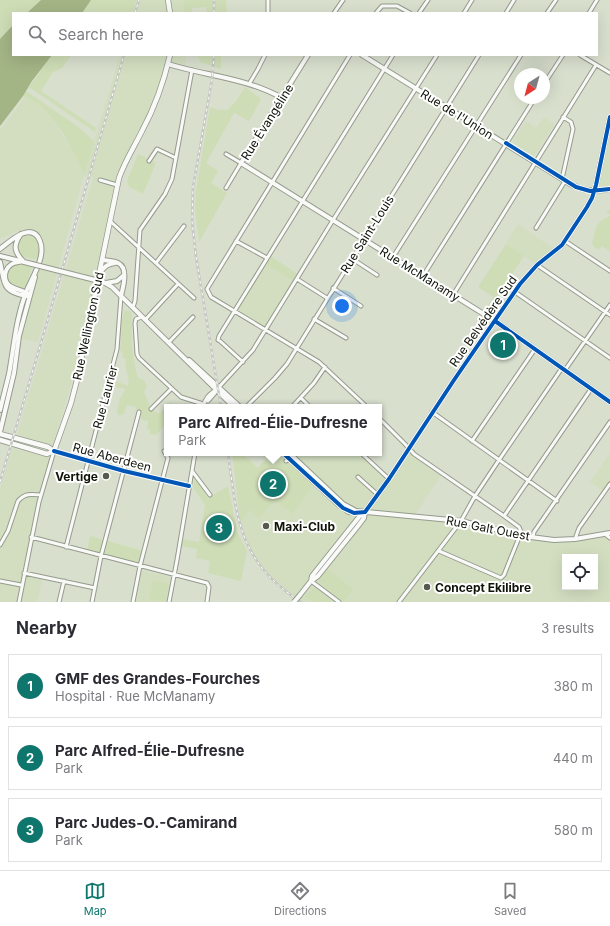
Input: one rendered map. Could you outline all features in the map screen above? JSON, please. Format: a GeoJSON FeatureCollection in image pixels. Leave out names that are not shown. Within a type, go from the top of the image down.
{"type":"FeatureCollection","features":[{"type":"Feature","properties":{"kind":"main road"},"geometry":{"type":"LineString","coordinates":[[168,0],[170,12]]}},
{"type":"Feature","properties":{"kind":"main road","name":"Rue Wellington Sud"},"geometry":{"type":"LineString","coordinates":[[54,451],[71,403],[77,380],[103,260],[117,186],[128,157],[148,119],[170,56]]}},
{"type":"Feature","properties":{"kind":"main road","name":"Rue Aberdeen"},"geometry":{"type":"LineString","coordinates":[[0,433],[48,447],[54,451]]}},
{"type":"Feature","properties":{"kind":"main road","name":"Rue Aberdeen"},"geometry":{"type":"LineString","coordinates":[[0,440],[47,454],[54,451]]}},
{"type":"Feature","properties":{"kind":"street"},"geometry":{"type":"LineString","coordinates":[[268,0],[268,12]]}},
{"type":"Feature","properties":{"kind":"street"},"geometry":{"type":"LineString","coordinates":[[335,12],[343,0]]}},
{"type":"Feature","properties":{"kind":"street"},"geometry":{"type":"LineString","coordinates":[[420,12],[428,0]]}},
{"type":"Feature","properties":{"kind":"street"},"geometry":{"type":"LineString","coordinates":[[465,12],[472,0]]}},
{"type":"Feature","properties":{"kind":"street"},"geometry":{"type":"LineString","coordinates":[[507,12],[514,0]]}},
{"type":"Feature","properties":{"kind":"street"},"geometry":{"type":"LineString","coordinates":[[548,12],[556,0]]}},
{"type":"Feature","properties":{"kind":"street"},"geometry":{"type":"LineString","coordinates":[[590,12],[598,0]]}},
{"type":"Feature","properties":{"kind":"street"},"geometry":{"type":"LineString","coordinates":[[377,12],[382,6],[401,7],[408,12]]}},
{"type":"Feature","properties":{"kind":"street"},"geometry":{"type":"LineString","coordinates":[[249,84],[264,56]]}},
{"type":"Feature","properties":{"kind":"street","name":"Rue Évangéline"},"geometry":{"type":"LineString","coordinates":[[226,188],[307,56]]}},
{"type":"Feature","properties":{"kind":"street"},"geometry":{"type":"LineString","coordinates":[[349,56],[208,287],[208,293],[211,297],[297,348],[325,367],[364,404]]}},
{"type":"Feature","properties":{"kind":"street","name":"Rue de l'Union"},"geometry":{"type":"LineString","coordinates":[[364,56],[506,143],[563,180],[582,189],[594,191]]}},
{"type":"Feature","properties":{"kind":"street"},"geometry":{"type":"LineString","coordinates":[[243,362],[218,340],[219,336],[392,56]]}},
{"type":"Feature","properties":{"kind":"street"},"geometry":{"type":"LineString","coordinates":[[178,284],[144,318],[138,318],[135,320],[138,356],[181,397],[204,404],[206,398],[213,391],[218,389],[253,350],[333,220],[437,56]]}},
{"type":"Feature","properties":{"kind":"street","name":"Rue Saint-Louis"},"geometry":{"type":"LineString","coordinates":[[249,404],[282,370],[297,348],[351,258],[478,56]]}},
{"type":"Feature","properties":{"kind":"street"},"geometry":{"type":"LineString","coordinates":[[393,257],[519,56]]}},
{"type":"Feature","properties":{"kind":"street"},"geometry":{"type":"LineString","coordinates":[[550,75],[562,56]]}},
{"type":"Feature","properties":{"kind":"street"},"geometry":{"type":"LineString","coordinates":[[582,56],[610,73]]}},
{"type":"Feature","properties":{"kind":"street"},"geometry":{"type":"LineString","coordinates":[[168,64],[249,84],[267,90],[282,98]]}},
{"type":"Feature","properties":{"kind":"street"},"geometry":{"type":"LineString","coordinates":[[453,295],[596,65]]}},
{"type":"Feature","properties":{"kind":"street"},"geometry":{"type":"LineString","coordinates":[[133,307],[135,301],[140,248],[140,230],[168,189],[172,179],[192,70]]}},
{"type":"Feature","properties":{"kind":"street"},"geometry":{"type":"LineString","coordinates":[[423,276],[531,104]]}},
{"type":"Feature","properties":{"kind":"street"},"geometry":{"type":"LineString","coordinates":[[536,228],[563,180],[572,129],[571,122],[563,117]]}},
{"type":"Feature","properties":{"kind":"street","name":"Rue Belvédère Sud"},"geometry":{"type":"LineString","coordinates":[[294,602],[311,581],[318,576],[364,518],[366,512],[432,412],[529,272],[559,248],[565,241],[587,207],[594,191],[610,117]]}},
{"type":"Feature","properties":{"kind":"street"},"geometry":{"type":"LineString","coordinates":[[149,161],[157,149],[176,158]]}},
{"type":"Feature","properties":{"kind":"street","name":"Rue McManamy"},"geometry":{"type":"LineString","coordinates":[[226,154],[495,321],[610,402]]}},
{"type":"Feature","properties":{"kind":"street"},"geometry":{"type":"LineString","coordinates":[[100,180],[117,186]]}},
{"type":"Feature","properties":{"kind":"street"},"geometry":{"type":"LineString","coordinates":[[594,191],[610,189]]}},
{"type":"Feature","properties":{"kind":"street"},"geometry":{"type":"LineString","coordinates":[[110,221],[194,298]]}},
{"type":"Feature","properties":{"kind":"street"},"geometry":{"type":"LineString","coordinates":[[156,263],[184,226]]}},
{"type":"Feature","properties":{"kind":"street"},"geometry":{"type":"LineString","coordinates":[[0,250],[18,235],[31,233],[40,239],[42,250],[15,332],[8,376],[0,410]]}},
{"type":"Feature","properties":{"kind":"street"},"geometry":{"type":"LineString","coordinates":[[22,234],[16,242],[15,248],[18,256],[23,261]]}},
{"type":"Feature","properties":{"kind":"street"},"geometry":{"type":"LineString","coordinates":[[236,241],[267,258]]}},
{"type":"Feature","properties":{"kind":"street"},"geometry":{"type":"LineString","coordinates":[[565,241],[610,271]]}},
{"type":"Feature","properties":{"kind":"street"},"geometry":{"type":"LineString","coordinates":[[0,256],[104,283],[121,296],[218,389],[236,404]]}},
{"type":"Feature","properties":{"kind":"street"},"geometry":{"type":"LineString","coordinates":[[351,258],[377,274]]}},
{"type":"Feature","properties":{"kind":"street"},"geometry":{"type":"LineString","coordinates":[[103,260],[117,263],[123,268],[124,274],[122,278],[117,281],[104,283]]}},
{"type":"Feature","properties":{"kind":"street"},"geometry":{"type":"LineString","coordinates":[[23,261],[11,265],[6,271],[5,277],[6,282],[10,286],[27,295]]}},
{"type":"Feature","properties":{"kind":"street"},"geometry":{"type":"LineString","coordinates":[[0,262],[2,280],[7,288],[12,292],[27,295]]}},
{"type":"Feature","properties":{"kind":"street"},"geometry":{"type":"LineString","coordinates":[[100,274],[108,264],[117,263]]}},
{"type":"Feature","properties":{"kind":"street"},"geometry":{"type":"LineString","coordinates":[[537,265],[610,315]]}},
{"type":"Feature","properties":{"kind":"street","name":"Rue Laurier"},"geometry":{"type":"LineString","coordinates":[[66,547],[118,349],[121,296],[124,274]]}},
{"type":"Feature","properties":{"kind":"street"},"geometry":{"type":"LineString","coordinates":[[297,279],[327,298]]}},
{"type":"Feature","properties":{"kind":"street"},"geometry":{"type":"LineString","coordinates":[[333,288],[361,306]]}},
{"type":"Feature","properties":{"kind":"street"},"geometry":{"type":"LineString","coordinates":[[515,292],[610,358]]}},
{"type":"Feature","properties":{"kind":"street"},"geometry":{"type":"LineString","coordinates":[[0,433],[14,373],[27,295]]}},
{"type":"Feature","properties":{"kind":"street"},"geometry":{"type":"LineString","coordinates":[[399,602],[461,521],[475,496],[499,460],[564,369],[586,341],[610,305]]}},
{"type":"Feature","properties":{"kind":"street"},"geometry":{"type":"LineString","coordinates":[[169,342],[192,318]]}},
{"type":"Feature","properties":{"kind":"street"},"geometry":{"type":"LineString","coordinates":[[314,319],[346,338]]}},
{"type":"Feature","properties":{"kind":"street"},"geometry":{"type":"LineString","coordinates":[[472,441],[535,349]]}},
{"type":"Feature","properties":{"kind":"street"},"geometry":{"type":"LineString","coordinates":[[295,404],[318,378],[325,367]]}},
{"type":"Feature","properties":{"kind":"street"},"geometry":{"type":"LineString","coordinates":[[151,409],[171,389]]}},
{"type":"Feature","properties":{"kind":"street"},"geometry":{"type":"LineString","coordinates":[[218,389],[231,404]]}},
{"type":"Feature","properties":{"kind":"street"},"geometry":{"type":"LineString","coordinates":[[504,516],[592,389]]}},
{"type":"Feature","properties":{"kind":"street"},"geometry":{"type":"LineString","coordinates":[[301,398],[307,404]]}},
{"type":"Feature","properties":{"kind":"street"},"geometry":{"type":"LineString","coordinates":[[92,602],[101,556],[140,412]]}},
{"type":"Feature","properties":{"kind":"street"},"geometry":{"type":"LineString","coordinates":[[432,412],[557,501]]}},
{"type":"Feature","properties":{"kind":"street"},"geometry":{"type":"LineString","coordinates":[[382,421],[414,454],[504,516],[519,527],[523,533],[520,535],[503,577],[501,578],[439,551]]}},
{"type":"Feature","properties":{"kind":"street"},"geometry":{"type":"LineString","coordinates":[[533,537],[534,532],[557,501],[610,422]]}},
{"type":"Feature","properties":{"kind":"street","name":"Rue Aberdeen"},"geometry":{"type":"LineString","coordinates":[[54,451],[124,471],[189,486]]}},
{"type":"Feature","properties":{"kind":"street","name":"Rue Wellington Sud"},"geometry":{"type":"LineString","coordinates":[[19,602],[31,537],[54,451]]}},
{"type":"Feature","properties":{"kind":"street"},"geometry":{"type":"LineString","coordinates":[[133,602],[140,566],[168,458],[167,456]]}},
{"type":"Feature","properties":{"kind":"street"},"geometry":{"type":"LineString","coordinates":[[169,602],[194,456]]}},
{"type":"Feature","properties":{"kind":"street","name":"Rue Galt Ouest"},"geometry":{"type":"LineString","coordinates":[[290,456],[347,506],[356,511],[461,521],[520,535],[563,540],[608,535]]}},
{"type":"Feature","properties":{"kind":"street"},"geometry":{"type":"LineString","coordinates":[[364,456],[389,478]]}},
{"type":"Feature","properties":{"kind":"street"},"geometry":{"type":"LineString","coordinates":[[191,470],[210,495]]}},
{"type":"Feature","properties":{"kind":"street"},"geometry":{"type":"LineString","coordinates":[[358,477],[378,495]]}},
{"type":"Feature","properties":{"kind":"street"},"geometry":{"type":"LineString","coordinates":[[575,539],[579,528],[610,484]]}},
{"type":"Feature","properties":{"kind":"street"},"geometry":{"type":"LineString","coordinates":[[0,545],[8,531],[18,501],[29,494],[41,495]]}},
{"type":"Feature","properties":{"kind":"street"},"geometry":{"type":"LineString","coordinates":[[519,527],[520,535]]}},
{"type":"Feature","properties":{"kind":"street"},"geometry":{"type":"LineString","coordinates":[[31,537],[208,584],[210,587],[207,602]]}},
{"type":"Feature","properties":{"kind":"street"},"geometry":{"type":"LineString","coordinates":[[24,572],[94,588]]}},
{"type":"Feature","properties":{"kind":"street"},"geometry":{"type":"LineString","coordinates":[[0,581],[21,585]]}},
{"type":"Feature","properties":{"kind":"street"},"geometry":{"type":"LineString","coordinates":[[59,602],[64,581]]}},
{"type":"Feature","properties":{"kind":"street"},"geometry":{"type":"LineString","coordinates":[[311,581],[339,602]]}},
{"type":"Feature","properties":{"kind":"shaded area"},"geometry":{"type":"Polygon","coordinates":[[[0,0],[41,0],[28,12],[12,12],[12,26],[0,39],[0,0]]]}},
{"type":"Feature","properties":{"kind":"shaded area"},"geometry":{"type":"Polygon","coordinates":[[[41,0],[91,0],[83,12],[28,12],[41,0]]]}},
{"type":"Feature","properties":{"kind":"shaded area"},"geometry":{"type":"Polygon","coordinates":[[[91,0],[136,0],[133,12],[83,12],[91,0]]]}},
{"type":"Feature","properties":{"kind":"shaded area"},"geometry":{"type":"Polygon","coordinates":[[[136,0],[184,0],[184,12],[133,12],[136,0]]]}},
{"type":"Feature","properties":{"kind":"shaded area"},"geometry":{"type":"Polygon","coordinates":[[[184,0],[226,0],[227,12],[207,12],[206,7],[192,8],[192,12],[184,12],[184,0]]]}},
{"type":"Feature","properties":{"kind":"shaded area"},"geometry":{"type":"Polygon","coordinates":[[[12,26],[12,56],[51,56],[0,126],[0,39],[12,26]]]}},
{"type":"Feature","properties":{"kind":"shaded area"},"geometry":{"type":"Polygon","coordinates":[[[51,56],[70,56],[62,68],[53,72],[41,91],[96,128],[95,132],[29,87],[51,56]]]}},
{"type":"Feature","properties":{"kind":"shaded area"},"geometry":{"type":"Polygon","coordinates":[[[120,56],[186,56],[186,69],[168,64],[162,82],[117,185],[114,185],[94,285],[72,381],[54,442],[49,447],[16,438],[93,178],[84,175],[38,342],[21,339],[44,251],[44,242],[42,236],[36,232],[27,230],[21,230],[0,239],[0,130],[25,97],[37,104],[53,120],[76,155],[84,174],[120,56]]]}},
{"type":"Feature","properties":{"kind":"shaded area"},"geometry":{"type":"Polygon","coordinates":[[[198,56],[221,56],[221,69],[201,62],[198,56]]]}},
{"type":"Feature","properties":{"kind":"shaded area"},"geometry":{"type":"Polygon","coordinates":[[[245,87],[261,99],[249,121],[234,113],[206,163],[218,171],[211,183],[227,193],[199,242],[195,210],[196,190],[210,107],[219,110],[227,110],[237,100],[245,87]]]}},
{"type":"Feature","properties":{"kind":"shaded area"},"geometry":{"type":"Polygon","coordinates":[[[26,91],[77,126],[94,141],[84,175],[71,146],[59,127],[45,111],[23,96],[26,91]]]}},
{"type":"Feature","properties":{"kind":"shaded area"},"geometry":{"type":"Polygon","coordinates":[[[544,117],[555,124],[534,156],[513,143],[513,140],[526,121],[536,128],[544,117]]]}},
{"type":"Feature","properties":{"kind":"shaded area"},"geometry":{"type":"Polygon","coordinates":[[[610,134],[610,189],[595,191],[606,136],[610,134]]]}},
{"type":"Feature","properties":{"kind":"shaded area"},"geometry":{"type":"Polygon","coordinates":[[[138,154],[156,163],[143,194],[129,187],[127,181],[138,154]]]}},
{"type":"Feature","properties":{"kind":"shaded area"},"geometry":{"type":"Polygon","coordinates":[[[610,215],[610,252],[602,246],[599,249],[595,248],[592,243],[597,226],[602,220],[610,215]]]}},
{"type":"Feature","properties":{"kind":"shaded area"},"geometry":{"type":"Polygon","coordinates":[[[518,224],[556,250],[537,265],[506,244],[518,224]]]}},
{"type":"Feature","properties":{"kind":"shaded area"},"geometry":{"type":"Polygon","coordinates":[[[24,236],[30,236],[37,239],[40,248],[38,260],[24,257],[19,254],[16,245],[24,236]]]}},
{"type":"Feature","properties":{"kind":"shaded area"},"geometry":{"type":"Polygon","coordinates":[[[506,244],[524,256],[487,312],[485,310],[493,297],[478,287],[506,244]]]}},
{"type":"Feature","properties":{"kind":"shaded area"},"geometry":{"type":"Polygon","coordinates":[[[269,255],[299,275],[295,282],[264,263],[269,255]]]}},
{"type":"Feature","properties":{"kind":"shaded area"},"geometry":{"type":"Polygon","coordinates":[[[264,263],[295,282],[265,329],[235,311],[264,263]]]}},
{"type":"Feature","properties":{"kind":"shaded area"},"geometry":{"type":"Polygon","coordinates":[[[19,264],[32,267],[26,286],[23,288],[11,285],[6,277],[10,268],[19,264]]]}},
{"type":"Feature","properties":{"kind":"shaded area"},"geometry":{"type":"Polygon","coordinates":[[[125,310],[131,312],[133,355],[138,378],[144,380],[147,386],[144,392],[151,409],[159,414],[164,409],[164,426],[156,435],[150,434],[150,430],[147,429],[148,421],[142,420],[140,412],[137,412],[136,407],[127,405],[124,413],[118,415],[117,410],[120,398],[125,389],[112,386],[113,380],[128,386],[129,383],[125,366],[126,359],[122,357],[123,354],[120,350],[122,320],[125,310]]]}},
{"type":"Feature","properties":{"kind":"shaded area"},"geometry":{"type":"Polygon","coordinates":[[[12,448],[50,458],[24,572],[44,574],[37,602],[0,602],[0,489],[12,448]]]}},
{"type":"Feature","properties":{"kind":"shaded area"},"geometry":{"type":"Polygon","coordinates":[[[409,449],[442,474],[414,516],[444,519],[523,536],[554,540],[605,534],[610,538],[610,602],[301,602],[276,584],[265,571],[250,551],[239,522],[250,509],[259,518],[275,500],[292,514],[313,486],[286,461],[292,456],[364,456],[389,478],[409,449]]]}},
{"type":"Feature","properties":{"kind":"shaded area"},"geometry":{"type":"Polygon","coordinates":[[[610,453],[610,484],[604,492],[590,482],[610,453]]]}},
{"type":"Feature","properties":{"kind":"shaded area"},"geometry":{"type":"Polygon","coordinates":[[[232,456],[245,456],[258,468],[266,459],[274,465],[282,456],[313,486],[292,514],[275,500],[259,518],[250,510],[240,521],[232,456]]]}},
{"type":"Feature","properties":{"kind":"shaded area"},"geometry":{"type":"Polygon","coordinates":[[[194,480],[197,481],[208,498],[228,486],[238,533],[247,551],[241,581],[208,573],[210,561],[196,558],[197,549],[180,546],[181,539],[199,542],[205,505],[193,487],[194,480]]]}},
{"type":"Feature","properties":{"kind":"shaded area"},"geometry":{"type":"Polygon","coordinates":[[[90,536],[143,551],[140,566],[87,552],[90,536]]]}},
{"type":"Feature","properties":{"kind":"shaded area"},"geometry":{"type":"Polygon","coordinates":[[[327,569],[352,588],[352,591],[343,602],[318,581],[327,569]]]}},
{"type":"Feature","properties":{"kind":"shaded area"},"geometry":{"type":"Polygon","coordinates":[[[142,570],[170,577],[166,602],[136,602],[142,570]]]}},
{"type":"Feature","properties":{"kind":"shaded area"},"geometry":{"type":"Polygon","coordinates":[[[153,580],[169,584],[166,602],[149,600],[153,580]]]}},
{"type":"Feature","properties":{"kind":"shaded area"},"geometry":{"type":"Polygon","coordinates":[[[314,587],[333,602],[315,602],[305,597],[314,587]]]}},
{"type":"Feature","properties":{"kind":"railway"},"geometry":{"type":"LineString","coordinates":[[135,12],[139,0]]}},
{"type":"Feature","properties":{"kind":"railway"},"geometry":{"type":"LineString","coordinates":[[214,0],[214,12]]}},
{"type":"Feature","properties":{"kind":"railway"},"geometry":{"type":"LineString","coordinates":[[0,482],[124,56]]}},
{"type":"Feature","properties":{"kind":"railway"},"geometry":{"type":"LineString","coordinates":[[214,56],[212,80],[193,187],[192,221],[196,257],[220,404]]}},
{"type":"Feature","properties":{"kind":"railway"},"geometry":{"type":"LineString","coordinates":[[228,456],[234,499],[245,538],[253,555],[280,587],[301,602]]}},
{"type":"Feature","properties":{"kind":"cycle path"},"geometry":{"type":"LineString","coordinates":[[365,512],[389,479],[454,380],[520,284],[537,265],[562,245],[587,207],[592,198],[596,185],[610,117]]}},
{"type":"Feature","properties":{"kind":"cycle path"},"geometry":{"type":"LineString","coordinates":[[506,143],[576,187],[590,191],[610,189]]}},
{"type":"Feature","properties":{"kind":"cycle path"},"geometry":{"type":"LineString","coordinates":[[495,321],[610,402]]}},
{"type":"Feature","properties":{"kind":"cycle path"},"geometry":{"type":"LineString","coordinates":[[54,451],[124,471],[189,486]]}},
{"type":"Feature","properties":{"kind":"cycle path"},"geometry":{"type":"LineString","coordinates":[[286,456],[343,508],[354,513],[365,512]]}},
{"type":"Feature","properties":{"kind":"place","name":"GMF des Grandes-Fourches"},"geometry":{"type":"Point","coordinates":[503,345]}},
{"type":"Feature","properties":{"kind":"place","name":"Vertige"},"geometry":{"type":"Point","coordinates":[106,476]}},
{"type":"Feature","properties":{"kind":"place","name":"Parc Alfred-Élie-Dufresne"},"geometry":{"type":"Point","coordinates":[273,484]}},
{"type":"Feature","properties":{"kind":"place","name":"Maxi-Club"},"geometry":{"type":"Point","coordinates":[266,526]}},
{"type":"Feature","properties":{"kind":"place","name":"Parc Judes-O.-Camirand"},"geometry":{"type":"Point","coordinates":[219,528]}},
{"type":"Feature","properties":{"kind":"place","name":"Concept Ekilibre"},"geometry":{"type":"Point","coordinates":[427,587]}}]}
